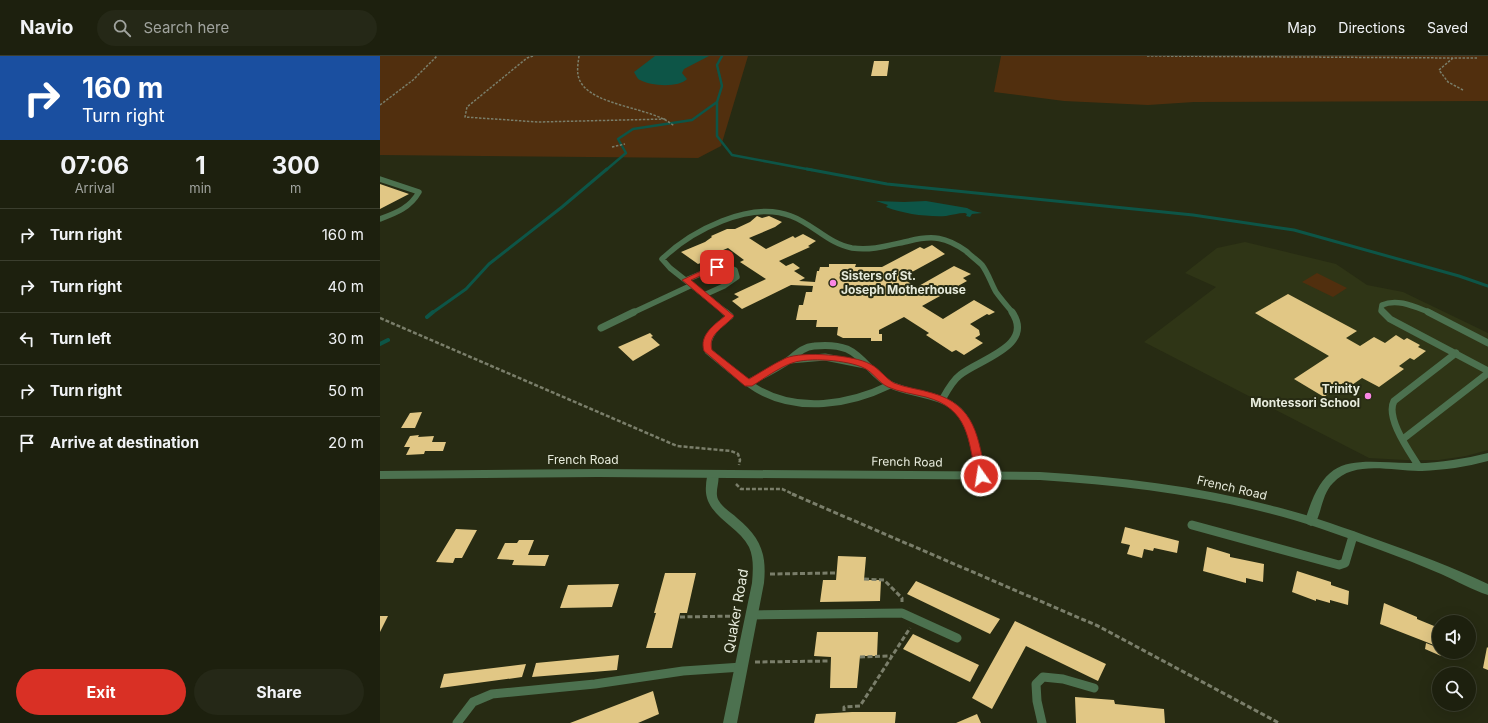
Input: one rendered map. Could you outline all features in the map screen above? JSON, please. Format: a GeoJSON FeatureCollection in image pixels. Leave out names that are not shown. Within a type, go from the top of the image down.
{"type":"FeatureCollection","features":[{"type":"Feature","properties":{"kind":"street"},"geometry":{"type":"LineString","coordinates":[[1311,521],[1318,500],[1331,478],[1340,471],[1349,467],[1367,465],[1419,467],[1470,462],[1488,457]]}},
{"type":"Feature","properties":{"kind":"street","name":"French Road"},"geometry":{"type":"LineString","coordinates":[[380,475],[569,473],[1077,478],[1153,486],[1202,494],[1311,521],[1413,557],[1488,590]]}},
{"type":"Feature","properties":{"kind":"street","name":"Quaker Road"},"geometry":{"type":"LineString","coordinates":[[713,474],[712,499],[718,508],[751,539],[758,554],[760,570],[730,723]]}},
{"type":"Feature","properties":{"kind":"lane"},"geometry":{"type":"LineString","coordinates":[[380,179],[419,192],[414,202],[395,214],[380,219]]}},
{"type":"Feature","properties":{"kind":"lane"},"geometry":{"type":"LineString","coordinates":[[890,385],[876,393],[857,399],[833,403],[810,404],[784,400],[764,394],[748,384],[708,351],[706,344],[708,338],[718,326],[730,316],[662,259],[674,246],[694,234],[719,223],[744,215],[763,212],[791,215],[832,241],[850,248],[870,250],[930,238],[939,238],[949,241],[978,261],[995,291],[1014,316],[1019,326],[1018,334],[1007,347],[959,376],[942,400]]}},
{"type":"Feature","properties":{"kind":"lane"},"geometry":{"type":"LineString","coordinates":[[686,280],[717,267],[726,266],[735,270],[737,277],[724,286],[704,295]]}},
{"type":"Feature","properties":{"kind":"lane"},"geometry":{"type":"LineString","coordinates":[[601,328],[692,285]]}},
{"type":"Feature","properties":{"kind":"lane"},"geometry":{"type":"LineString","coordinates":[[1403,439],[1488,372],[1456,353],[1390,319],[1382,311],[1382,305],[1391,301],[1411,305],[1488,344]]}},
{"type":"Feature","properties":{"kind":"lane"},"geometry":{"type":"LineString","coordinates":[[748,384],[790,360],[801,349],[812,347],[841,347],[854,353],[890,385],[942,400],[958,411],[966,420],[971,430],[981,476]]}},
{"type":"Feature","properties":{"kind":"lane"},"geometry":{"type":"LineString","coordinates":[[1419,467],[1403,439],[1392,416],[1391,410],[1394,401],[1456,353]]}},
{"type":"Feature","properties":{"kind":"lane"},"geometry":{"type":"LineString","coordinates":[[790,360],[825,357],[841,359],[867,366]]}},
{"type":"Feature","properties":{"kind":"lane"},"geometry":{"type":"LineString","coordinates":[[1192,524],[1339,564],[1345,563],[1354,536]]}},
{"type":"Feature","properties":{"kind":"lane"},"geometry":{"type":"LineString","coordinates":[[752,616],[902,613],[957,638]]}},
{"type":"Feature","properties":{"kind":"lane"},"geometry":{"type":"LineString","coordinates":[[456,723],[472,702],[492,694],[595,684],[742,664]]}},
{"type":"Feature","properties":{"kind":"lane"},"geometry":{"type":"LineString","coordinates":[[1042,723],[1037,701],[1036,684],[1043,677],[1062,679],[1094,688]]}},
{"type":"Feature","properties":{"kind":"path"},"geometry":{"type":"LineString","coordinates":[[380,105],[413,80],[437,56]]}},
{"type":"Feature","properties":{"kind":"path"},"geometry":{"type":"LineString","coordinates":[[533,56],[527,58],[467,107],[465,117],[538,122],[666,119]]}},
{"type":"Feature","properties":{"kind":"path"},"geometry":{"type":"LineString","coordinates":[[579,56],[578,78],[583,87],[592,93],[631,109],[666,119],[674,126]]}},
{"type":"Feature","properties":{"kind":"path"},"geometry":{"type":"LineString","coordinates":[[1147,56],[1477,58]]}},
{"type":"Feature","properties":{"kind":"path"},"geometry":{"type":"LineString","coordinates":[[1453,58],[1439,70],[1448,82],[1463,90]]}},
{"type":"Feature","properties":{"kind":"path"},"geometry":{"type":"LineString","coordinates":[[613,146],[625,144]]}},
{"type":"Feature","properties":{"kind":"path"},"geometry":{"type":"LineString","coordinates":[[380,318],[678,446],[731,451],[738,454],[740,460],[738,467]]}},
{"type":"Feature","properties":{"kind":"path"},"geometry":{"type":"LineString","coordinates":[[735,481],[741,489],[782,489],[1098,626],[1279,723]]}},
{"type":"Feature","properties":{"kind":"path"},"geometry":{"type":"LineString","coordinates":[[776,574],[835,573]]}},
{"type":"Feature","properties":{"kind":"path"},"geometry":{"type":"LineString","coordinates":[[864,579],[884,580],[896,592]]}},
{"type":"Feature","properties":{"kind":"path"},"geometry":{"type":"LineString","coordinates":[[680,617],[732,616]]}},
{"type":"Feature","properties":{"kind":"path"},"geometry":{"type":"LineString","coordinates":[[844,711],[844,707],[860,706],[907,631]]}},
{"type":"Feature","properties":{"kind":"path"},"geometry":{"type":"LineString","coordinates":[[860,657],[892,656]]}},
{"type":"Feature","properties":{"kind":"path"},"geometry":{"type":"LineString","coordinates":[[742,664],[830,661]]}},
{"type":"Feature","properties":{"kind":"shaded area"},"geometry":{"type":"Polygon","coordinates":[[[380,56],[748,56],[721,146],[698,158],[380,155],[380,56]]]}},
{"type":"Feature","properties":{"kind":"shaded area"},"geometry":{"type":"Polygon","coordinates":[[[1001,56],[1488,56],[1488,101],[1194,102],[1148,105],[1064,101],[994,92],[1001,56]]]}},
{"type":"Feature","properties":{"kind":"shaded area","name":"Trinity Montessori School"},"geometry":{"type":"Polygon","coordinates":[[[1245,242],[1336,264],[1367,285],[1403,292],[1488,333],[1488,450],[1466,456],[1439,460],[1369,458],[1144,342],[1216,287],[1185,273],[1217,248],[1245,242]]]}},
{"type":"Feature","properties":{"kind":"shaded area"},"geometry":{"type":"Polygon","coordinates":[[[1317,273],[1347,288],[1333,297],[1302,282],[1317,273]]]}},
{"type":"Feature","properties":{"kind":"water"},"geometry":{"type":"Polygon","coordinates":[[[655,56],[709,56],[684,69],[682,73],[687,79],[683,82],[671,85],[657,85],[638,79],[634,72],[655,56]]]}},
{"type":"Feature","properties":{"kind":"water"},"geometry":{"type":"Polygon","coordinates":[[[876,201],[926,201],[967,208],[982,213],[972,214],[970,217],[966,216],[967,214],[965,213],[946,216],[931,216],[908,213],[893,209],[886,207],[888,205],[876,201]]]}},
{"type":"Feature","properties":{"kind":"building"},"geometry":{"type":"Polygon","coordinates":[[[874,61],[889,61],[887,76],[871,76],[874,61]]]}},
{"type":"Feature","properties":{"kind":"building"},"geometry":{"type":"Polygon","coordinates":[[[380,184],[409,194],[380,209],[380,184]]]}},
{"type":"Feature","properties":{"kind":"building","name":"Sisters of St. Joseph Motherhouse"},"geometry":{"type":"Polygon","coordinates":[[[757,216],[762,218],[769,216],[782,222],[775,227],[749,238],[766,249],[793,236],[795,238],[803,234],[816,241],[808,246],[810,247],[779,261],[786,266],[793,263],[800,268],[794,271],[805,278],[799,281],[815,282],[817,271],[819,271],[820,267],[829,267],[829,264],[856,264],[855,267],[882,267],[920,247],[924,249],[932,245],[945,254],[901,278],[917,287],[954,266],[971,274],[963,278],[967,281],[922,306],[943,319],[974,300],[995,312],[989,315],[987,314],[970,324],[979,330],[980,335],[975,338],[983,343],[964,355],[956,350],[952,352],[926,335],[929,333],[904,317],[879,330],[879,334],[882,334],[882,341],[871,341],[871,338],[843,338],[837,335],[838,327],[816,327],[817,320],[796,320],[799,305],[803,305],[806,292],[812,292],[813,286],[791,285],[742,309],[732,301],[739,297],[734,294],[766,279],[740,262],[744,260],[728,248],[716,253],[719,256],[698,264],[681,252],[705,242],[712,237],[711,236],[727,229],[735,229],[750,222],[757,216]]]}},
{"type":"Feature","properties":{"kind":"building","name":"Trinity Montessori School"},"geometry":{"type":"Polygon","coordinates":[[[1288,294],[1357,331],[1346,338],[1360,346],[1374,337],[1385,343],[1396,335],[1404,340],[1407,338],[1420,345],[1418,347],[1426,351],[1414,360],[1410,358],[1399,366],[1404,369],[1379,387],[1362,378],[1349,387],[1343,383],[1324,397],[1294,379],[1329,356],[1255,313],[1288,294]]]}},
{"type":"Feature","properties":{"kind":"building"},"geometry":{"type":"Polygon","coordinates":[[[650,333],[653,336],[651,337],[660,345],[633,361],[618,347],[650,333]]]}},
{"type":"Feature","properties":{"kind":"building"},"geometry":{"type":"Polygon","coordinates":[[[422,412],[415,428],[401,428],[410,413],[422,412]]]}},
{"type":"Feature","properties":{"kind":"building"},"geometry":{"type":"Polygon","coordinates":[[[419,435],[418,437],[434,436],[432,442],[446,442],[443,451],[425,451],[424,454],[406,455],[410,447],[404,447],[410,436],[419,435]]]}},
{"type":"Feature","properties":{"kind":"building"},"geometry":{"type":"Polygon","coordinates":[[[1125,527],[1179,541],[1177,553],[1154,548],[1153,551],[1144,549],[1142,558],[1127,554],[1130,545],[1121,543],[1125,527]]]}},
{"type":"Feature","properties":{"kind":"building"},"geometry":{"type":"Polygon","coordinates":[[[456,529],[477,530],[462,558],[455,558],[453,563],[436,562],[456,529]]]}},
{"type":"Feature","properties":{"kind":"building"},"geometry":{"type":"Polygon","coordinates":[[[519,540],[534,540],[528,555],[549,555],[545,566],[512,565],[514,560],[497,559],[505,543],[517,543],[519,540]]]}},
{"type":"Feature","properties":{"kind":"building"},"geometry":{"type":"Polygon","coordinates":[[[1207,547],[1230,554],[1230,557],[1264,564],[1263,582],[1246,578],[1246,583],[1203,571],[1207,547]]]}},
{"type":"Feature","properties":{"kind":"building"},"geometry":{"type":"Polygon","coordinates":[[[838,556],[866,557],[864,580],[881,580],[880,601],[820,602],[823,580],[836,580],[838,556]]]}},
{"type":"Feature","properties":{"kind":"building"},"geometry":{"type":"Polygon","coordinates":[[[1297,571],[1331,582],[1331,585],[1349,591],[1348,605],[1330,600],[1330,603],[1316,599],[1316,601],[1292,592],[1297,571]]]}},
{"type":"Feature","properties":{"kind":"building"},"geometry":{"type":"Polygon","coordinates":[[[665,573],[696,573],[687,613],[680,613],[672,648],[646,648],[656,613],[654,613],[665,573]]]}},
{"type":"Feature","properties":{"kind":"building"},"geometry":{"type":"Polygon","coordinates":[[[916,581],[1000,619],[990,634],[907,594],[916,581]]]}},
{"type":"Feature","properties":{"kind":"building"},"geometry":{"type":"Polygon","coordinates":[[[619,584],[612,607],[560,608],[568,585],[619,584]]]}},
{"type":"Feature","properties":{"kind":"building"},"geometry":{"type":"Polygon","coordinates":[[[1384,603],[1432,625],[1432,644],[1380,624],[1384,603]]]}},
{"type":"Feature","properties":{"kind":"building"},"geometry":{"type":"Polygon","coordinates":[[[380,616],[388,616],[380,632],[380,616]]]}},
{"type":"Feature","properties":{"kind":"building"},"geometry":{"type":"Polygon","coordinates":[[[1015,621],[1106,664],[1098,681],[1026,646],[992,709],[972,698],[1015,621]]]}},
{"type":"Feature","properties":{"kind":"building"},"geometry":{"type":"Polygon","coordinates":[[[817,632],[878,632],[877,656],[860,656],[857,688],[830,688],[831,657],[814,656],[817,632]]]}},
{"type":"Feature","properties":{"kind":"building"},"geometry":{"type":"Polygon","coordinates":[[[913,634],[979,665],[970,682],[903,649],[913,634]]]}},
{"type":"Feature","properties":{"kind":"building"},"geometry":{"type":"Polygon","coordinates":[[[1426,643],[1432,645],[1432,652],[1425,649],[1426,643]]]}},
{"type":"Feature","properties":{"kind":"building"},"geometry":{"type":"Polygon","coordinates":[[[1487,647],[1488,648],[1488,670],[1483,668],[1487,647]]]}},
{"type":"Feature","properties":{"kind":"building"},"geometry":{"type":"Polygon","coordinates":[[[619,655],[617,670],[532,677],[536,663],[619,655]]]}},
{"type":"Feature","properties":{"kind":"building"},"geometry":{"type":"Polygon","coordinates":[[[526,664],[522,677],[440,688],[444,674],[526,664]]]}},
{"type":"Feature","properties":{"kind":"building"},"geometry":{"type":"Polygon","coordinates":[[[653,691],[659,714],[638,723],[570,723],[653,691]]]}},
{"type":"Feature","properties":{"kind":"building"},"geometry":{"type":"Polygon","coordinates":[[[1075,697],[1114,700],[1115,704],[1164,709],[1165,723],[1076,723],[1075,697]]]}},
{"type":"Feature","properties":{"kind":"building"},"geometry":{"type":"Polygon","coordinates":[[[896,712],[895,723],[814,723],[816,714],[896,712]]]}},
{"type":"Feature","properties":{"kind":"building"},"geometry":{"type":"Polygon","coordinates":[[[977,714],[981,723],[956,723],[977,714]]]}},
{"type":"Feature","properties":{"kind":"waterway"},"geometry":{"type":"LineString","coordinates":[[717,102],[722,86],[717,65],[722,56]]}},
{"type":"Feature","properties":{"kind":"waterway"},"geometry":{"type":"LineString","coordinates":[[606,170],[626,153],[618,139],[633,129],[692,120],[717,102]]}},
{"type":"Feature","properties":{"kind":"waterway"},"geometry":{"type":"LineString","coordinates":[[717,102],[717,136],[732,155],[812,170]]}},
{"type":"Feature","properties":{"kind":"waterway"},"geometry":{"type":"LineString","coordinates":[[432,313],[466,289],[489,264],[562,207],[607,169]]}},
{"type":"Feature","properties":{"kind":"waterway"},"geometry":{"type":"LineString","coordinates":[[807,169],[887,184],[1193,215],[1294,230],[1459,276],[1488,286]]}},
{"type":"Feature","properties":{"kind":"waterway"},"geometry":{"type":"LineString","coordinates":[[427,317],[433,312]]}},
{"type":"Feature","properties":{"kind":"waterway"},"geometry":{"type":"LineString","coordinates":[[380,344],[388,340]]}},
{"type":"Feature","properties":{"kind":"place","name":"Sisters of St. Joseph Motherhouse"},"geometry":{"type":"Point","coordinates":[833,283]}},
{"type":"Feature","properties":{"kind":"place","name":"Trinity Montessori School"},"geometry":{"type":"Point","coordinates":[1368,396]}},
{"type":"Feature","properties":{"kind":"route"},"geometry":{"type":"LineString","coordinates":[[717,267],[686,280],[730,316],[718,326],[708,338],[706,344],[708,351],[748,384],[790,360],[825,357],[841,359],[867,366],[890,385],[945,401],[958,411],[966,420],[971,430],[981,476]]}}]}
